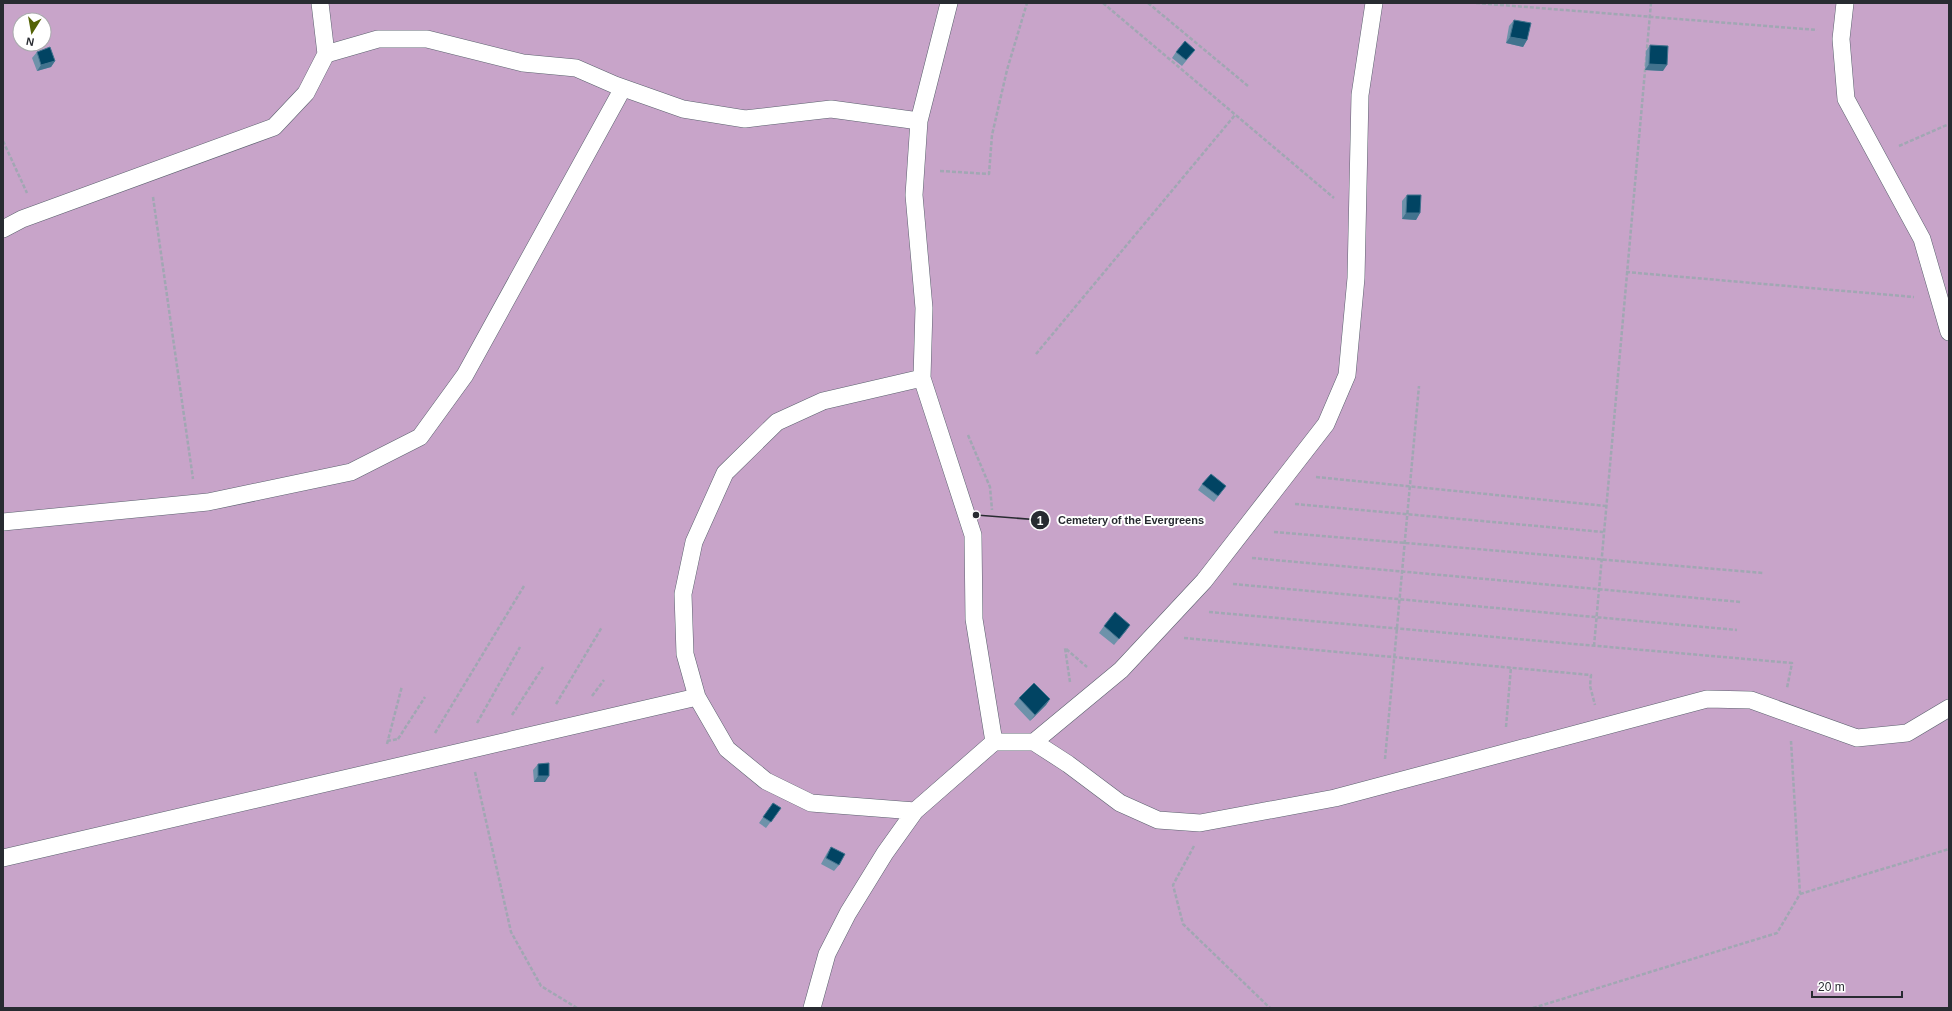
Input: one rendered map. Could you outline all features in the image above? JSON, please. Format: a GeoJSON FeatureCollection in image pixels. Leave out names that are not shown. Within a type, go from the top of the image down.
{"type":"FeatureCollection","features":[{"type":"Feature","properties":{"kind":"lane"},"geometry":{"type":"LineString","coordinates":[[3,229],[22,218],[274,127],[306,93],[326,54],[320,3]]}},
{"type":"Feature","properties":{"kind":"lane"},"geometry":{"type":"LineString","coordinates":[[949,3],[919,121],[914,195],[924,308],[922,378],[974,535],[974,619],[994,742]]}},
{"type":"Feature","properties":{"kind":"lane"},"geometry":{"type":"LineString","coordinates":[[1034,742],[1121,670],[1204,581],[1326,424],[1346,375],[1356,278],[1360,95],[1374,3]]}},
{"type":"Feature","properties":{"kind":"lane"},"geometry":{"type":"LineString","coordinates":[[1845,3],[1841,39],[1846,99],[1922,239],[1949,332]]}},
{"type":"Feature","properties":{"kind":"lane"},"geometry":{"type":"LineString","coordinates":[[326,54],[378,39],[428,39],[523,63],[576,68],[623,88],[683,110],[745,119],[831,110],[919,121]]}},
{"type":"Feature","properties":{"kind":"lane"},"geometry":{"type":"LineString","coordinates":[[3,522],[196,503],[351,472],[420,437],[465,375],[623,88]]}},
{"type":"Feature","properties":{"kind":"lane"},"geometry":{"type":"LineString","coordinates":[[915,811],[811,803],[766,781],[728,749],[697,697],[684,654],[683,594],[694,542],[725,472],[777,422],[823,401],[922,378]]}},
{"type":"Feature","properties":{"kind":"lane"},"geometry":{"type":"LineString","coordinates":[[3,858],[697,697]]}},
{"type":"Feature","properties":{"kind":"lane"},"geometry":{"type":"LineString","coordinates":[[812,1008],[827,954],[848,913],[885,853],[915,811],[994,742],[1034,742],[1068,764],[1120,803],[1158,820],[1200,823],[1335,798],[1707,699],[1751,700],[1786,711],[1857,738],[1907,733],[1949,708]]}},
{"type":"Feature","properties":{"kind":"path"},"geometry":{"type":"LineString","coordinates":[[939,171],[989,174],[992,135],[1007,70],[1027,3]]}},
{"type":"Feature","properties":{"kind":"path"},"geometry":{"type":"LineString","coordinates":[[1103,3],[1357,218]]}},
{"type":"Feature","properties":{"kind":"path"},"geometry":{"type":"LineString","coordinates":[[1148,3],[1248,86]]}},
{"type":"Feature","properties":{"kind":"path"},"geometry":{"type":"LineString","coordinates":[[1476,3],[1842,32]]}},
{"type":"Feature","properties":{"kind":"path"},"geometry":{"type":"LineString","coordinates":[[1594,646],[1600,559],[1604,532],[1651,3]]}},
{"type":"Feature","properties":{"kind":"path"},"geometry":{"type":"LineString","coordinates":[[1036,354],[1235,115]]}},
{"type":"Feature","properties":{"kind":"path"},"geometry":{"type":"LineString","coordinates":[[1876,156],[1949,124]]}},
{"type":"Feature","properties":{"kind":"path"},"geometry":{"type":"LineString","coordinates":[[3,141],[36,213]]}},
{"type":"Feature","properties":{"kind":"path"},"geometry":{"type":"LineString","coordinates":[[150,172],[196,503]]}},
{"type":"Feature","properties":{"kind":"path"},"geometry":{"type":"LineString","coordinates":[[1626,272],[1939,299]]}},
{"type":"Feature","properties":{"kind":"path"},"geometry":{"type":"LineString","coordinates":[[1383,786],[1419,386]]}},
{"type":"Feature","properties":{"kind":"path"},"geometry":{"type":"LineString","coordinates":[[1309,476],[1606,506]]}},
{"type":"Feature","properties":{"kind":"path"},"geometry":{"type":"LineString","coordinates":[[1291,504],[1604,532]]}},
{"type":"Feature","properties":{"kind":"path"},"geometry":{"type":"LineString","coordinates":[[1243,530],[1405,542],[1763,573]]}},
{"type":"Feature","properties":{"kind":"path"},"geometry":{"type":"LineString","coordinates":[[1223,556],[1598,588],[1741,602]]}},
{"type":"Feature","properties":{"kind":"path"},"geometry":{"type":"LineString","coordinates":[[1204,581],[1736,630]]}},
{"type":"Feature","properties":{"kind":"path"},"geometry":{"type":"LineString","coordinates":[[417,762],[524,586]]}},
{"type":"Feature","properties":{"kind":"path"},"geometry":{"type":"LineString","coordinates":[[1178,609],[1792,663],[1786,711],[1800,894],[1777,933],[1534,1008]]}},
{"type":"Feature","properties":{"kind":"path"},"geometry":{"type":"LineString","coordinates":[[538,734],[602,627]]}},
{"type":"Feature","properties":{"kind":"path"},"geometry":{"type":"LineString","coordinates":[[1154,635],[1591,675],[1590,686],[1602,727]]}},
{"type":"Feature","properties":{"kind":"path"},"geometry":{"type":"LineString","coordinates":[[520,647],[465,751],[511,932],[541,986],[576,1008]]}},
{"type":"Feature","properties":{"kind":"path"},"geometry":{"type":"LineString","coordinates":[[493,745],[543,666]]}},
{"type":"Feature","properties":{"kind":"path"},"geometry":{"type":"LineString","coordinates":[[1504,753],[1511,667]]}},
{"type":"Feature","properties":{"kind":"path"},"geometry":{"type":"LineString","coordinates":[[387,741],[402,686]]}},
{"type":"Feature","properties":{"kind":"path"},"geometry":{"type":"LineString","coordinates":[[398,739],[426,697]]}},
{"type":"Feature","properties":{"kind":"path"},"geometry":{"type":"LineString","coordinates":[[1200,823],[1192,850],[1173,885],[1183,924],[1270,1008]]}},
{"type":"Feature","properties":{"kind":"path"},"geometry":{"type":"LineString","coordinates":[[1800,894],[1949,849]]}},
{"type":"Feature","properties":{"kind":"shaded area"},"geometry":{"type":"Polygon","coordinates":[[[3,3],[1949,3],[1949,1008],[3,1008],[3,3]]]}},
{"type":"Feature","properties":{"kind":"building"},"geometry":{"type":"Polygon","coordinates":[[[1514,20],[1531,23],[1527,40],[1510,37],[1514,20]]]}},
{"type":"Feature","properties":{"kind":"building"},"geometry":{"type":"Polygon","coordinates":[[[1185,41],[1195,50],[1186,60],[1176,52],[1185,41]]]}},
{"type":"Feature","properties":{"kind":"building"},"geometry":{"type":"Polygon","coordinates":[[[1650,45],[1668,46],[1667,65],[1649,64],[1650,45]]]}},
{"type":"Feature","properties":{"kind":"building"},"geometry":{"type":"Polygon","coordinates":[[[37,52],[52,52],[55,61],[41,65],[37,52]]]}},
{"type":"Feature","properties":{"kind":"building"},"geometry":{"type":"Polygon","coordinates":[[[1407,195],[1421,195],[1420,213],[1406,213],[1407,195]]]}},
{"type":"Feature","properties":{"kind":"building"},"geometry":{"type":"Polygon","coordinates":[[[1211,474],[1226,486],[1218,496],[1202,484],[1211,474]]]}},
{"type":"Feature","properties":{"kind":"building"},"geometry":{"type":"Polygon","coordinates":[[[1115,612],[1130,625],[1119,639],[1104,626],[1115,612]]]}},
{"type":"Feature","properties":{"kind":"building"},"geometry":{"type":"Polygon","coordinates":[[[1034,683],[1050,699],[1035,715],[1019,698],[1034,683]]]}},
{"type":"Feature","properties":{"kind":"building"},"geometry":{"type":"Polygon","coordinates":[[[549,763],[549,776],[538,776],[538,764],[549,763]]]}},
{"type":"Feature","properties":{"kind":"building"},"geometry":{"type":"Polygon","coordinates":[[[773,803],[781,808],[771,822],[763,817],[773,803]]]}},
{"type":"Feature","properties":{"kind":"building"},"geometry":{"type":"Polygon","coordinates":[[[831,847],[845,854],[839,865],[826,858],[831,847]]]}},
{"type":"Feature","properties":{"kind":"place","name":"Cemetery of the Evergreens"},"geometry":{"type":"Point","coordinates":[976,515]}}]}
